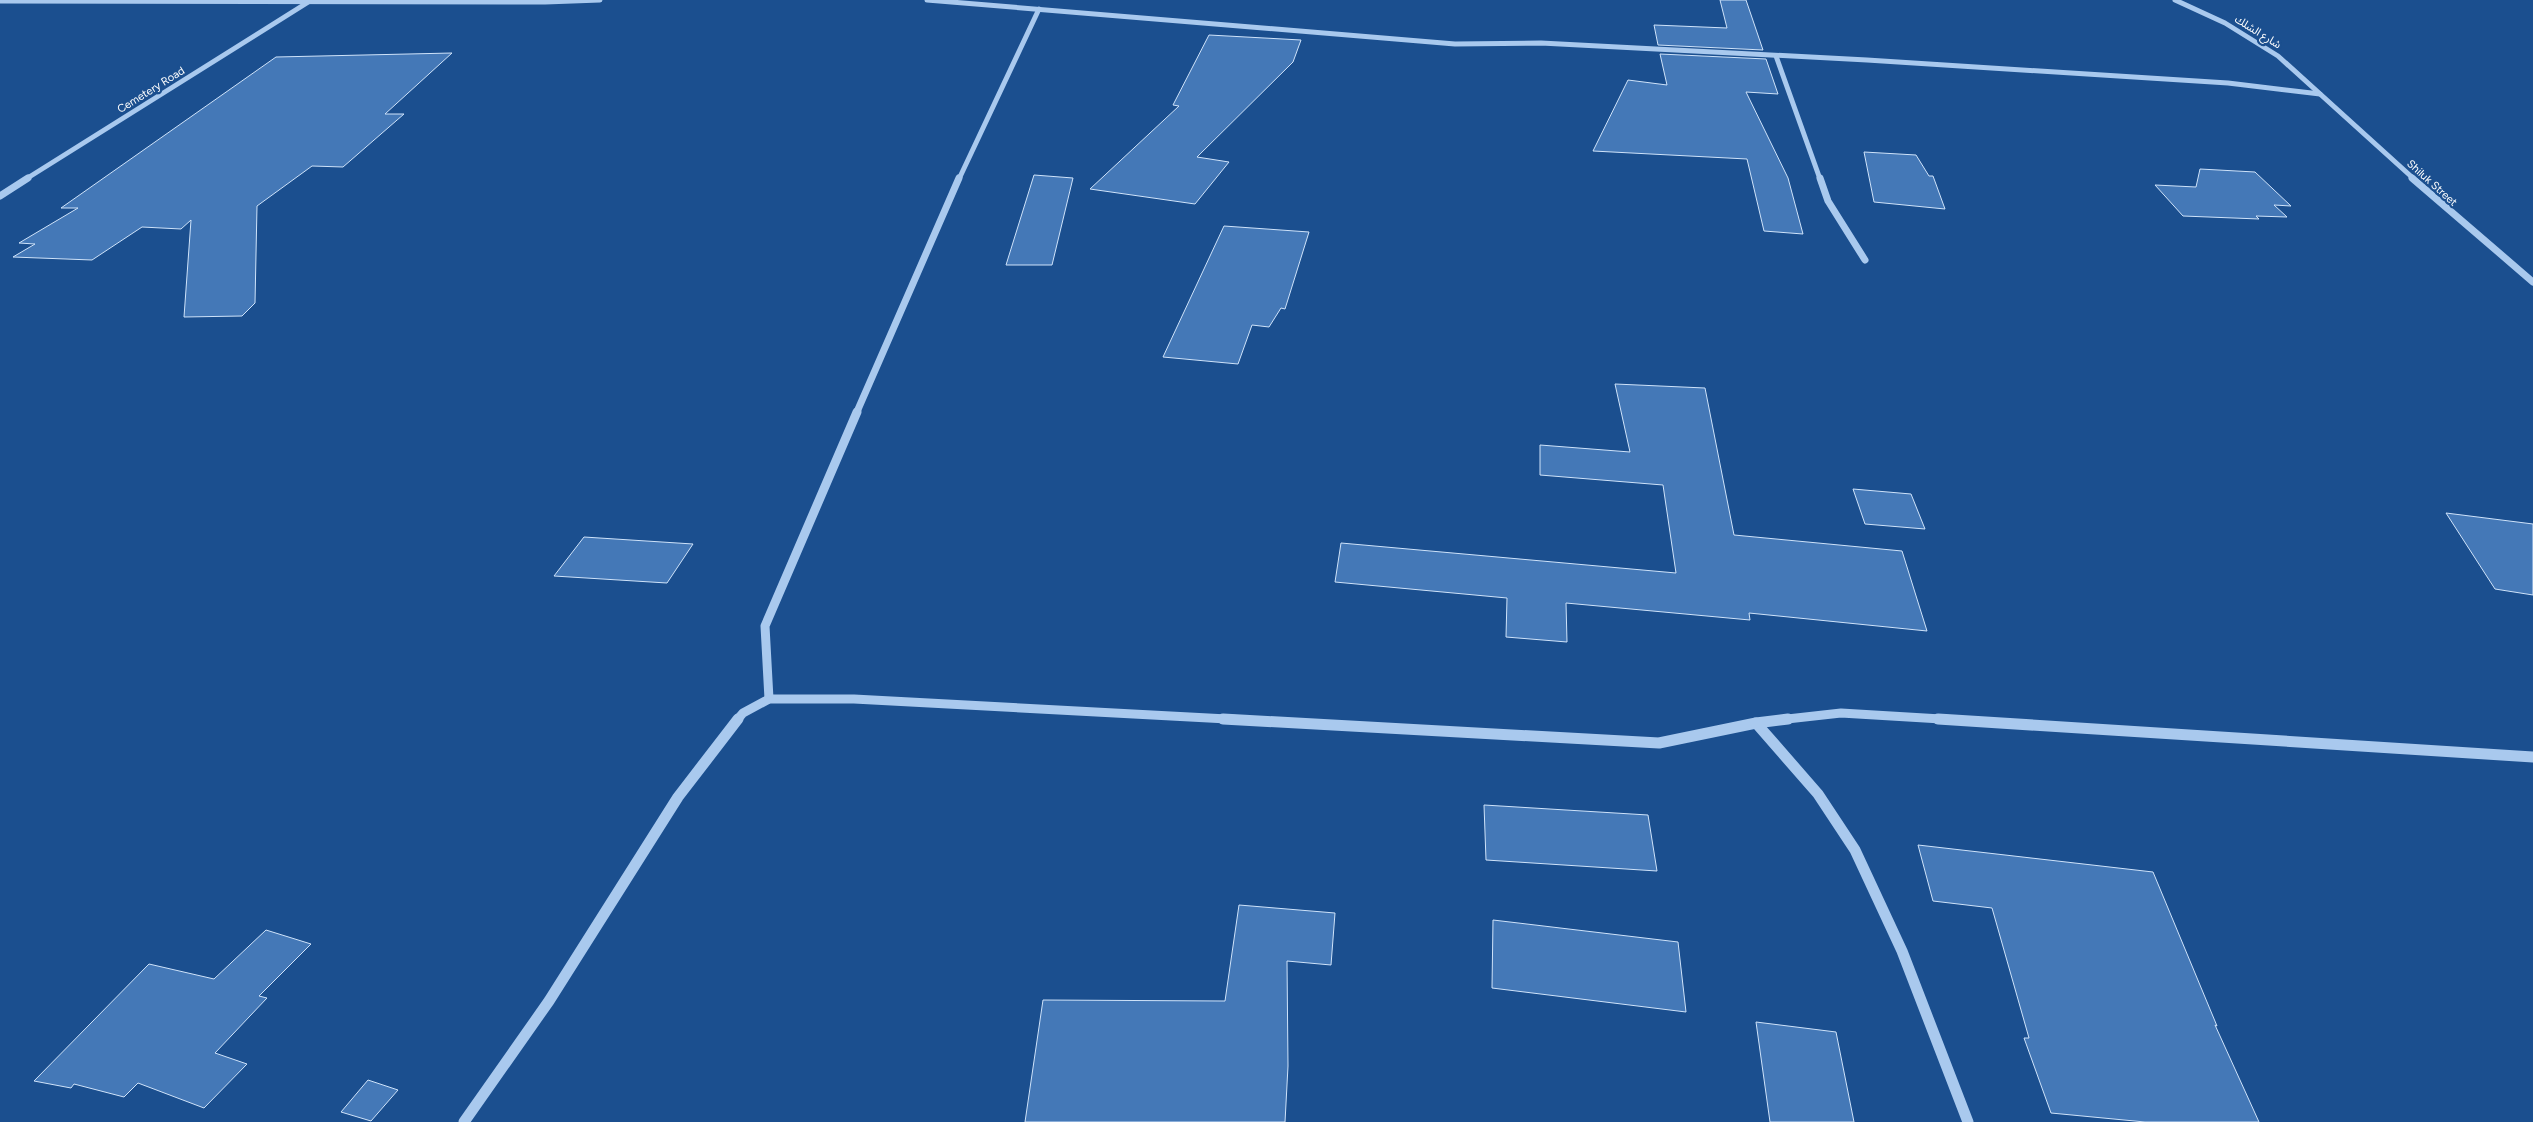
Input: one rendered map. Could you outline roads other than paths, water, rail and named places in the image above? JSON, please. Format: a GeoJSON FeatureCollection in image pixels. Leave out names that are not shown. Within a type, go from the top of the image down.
{"type":"FeatureCollection","features":[{"type":"Feature","properties":{"kind":"street"},"geometry":{"type":"LineString","coordinates":[[0,1],[312,0],[545,2],[600,0]]}},
{"type":"Feature","properties":{"kind":"street","name":"Cemetery Road"},"geometry":{"type":"LineString","coordinates":[[0,196],[312,0]]}},
{"type":"Feature","properties":{"kind":"street"},"geometry":{"type":"LineString","coordinates":[[927,0],[1455,44],[1498,45],[1541,41],[1570,46],[1776,56],[2228,83],[2320,94]]}},
{"type":"Feature","properties":{"kind":"street","name":"شارع الشلك"},"geometry":{"type":"LineString","coordinates":[[2175,0],[2225,23],[2278,56],[2320,94]]}},
{"type":"Feature","properties":{"kind":"street"},"geometry":{"type":"LineString","coordinates":[[769,699],[765,626],[941,217],[1039,9]]}},
{"type":"Feature","properties":{"kind":"street"},"geometry":{"type":"LineString","coordinates":[[1776,56],[1828,200],[1865,260]]}},
{"type":"Feature","properties":{"kind":"street","name":"Shiluk Street"},"geometry":{"type":"LineString","coordinates":[[2320,94],[2454,216],[2533,282]]}},
{"type":"Feature","properties":{"kind":"street"},"geometry":{"type":"LineString","coordinates":[[464,1122],[549,1001],[678,797],[744,713],[769,699],[854,699],[1659,743],[1756,723],[1841,714],[2533,757]]}},
{"type":"Feature","properties":{"kind":"street"},"geometry":{"type":"LineString","coordinates":[[1756,723],[1801,774],[1835,819],[1872,883],[1957,1089],[1968,1122]]}}]}
